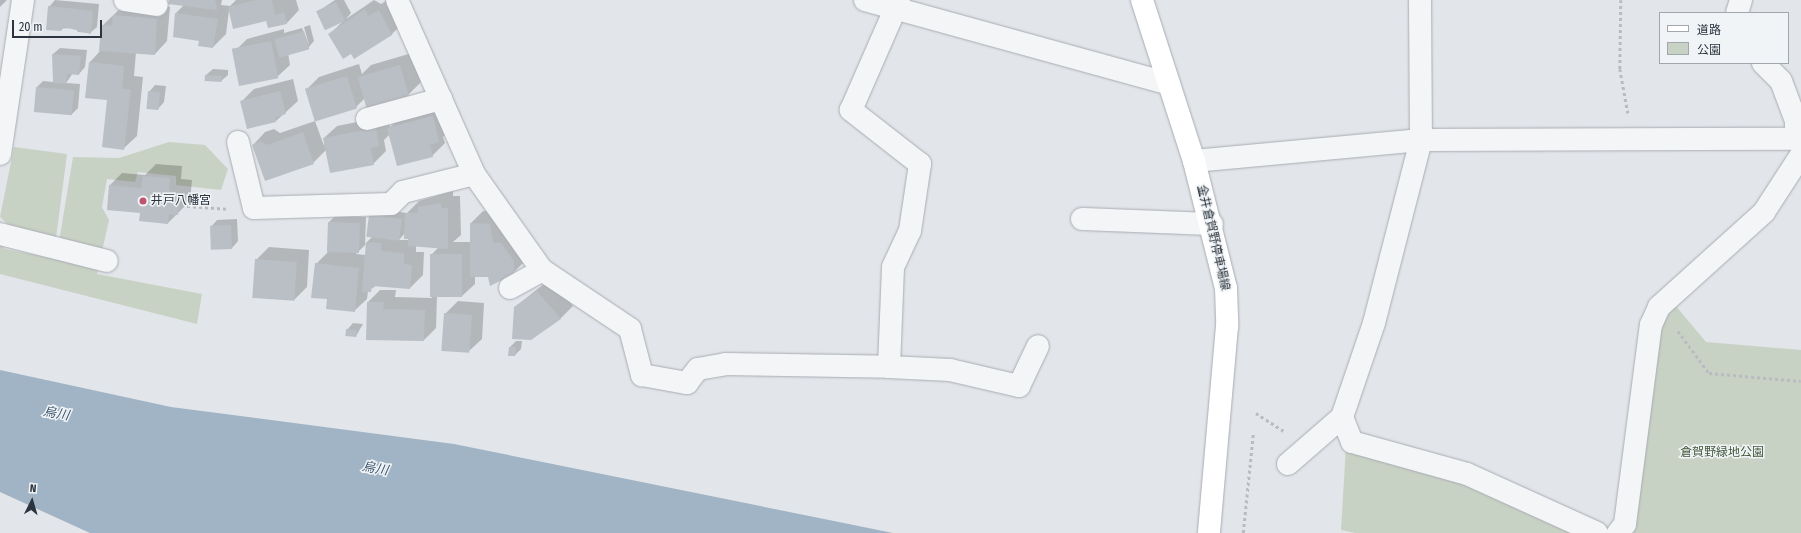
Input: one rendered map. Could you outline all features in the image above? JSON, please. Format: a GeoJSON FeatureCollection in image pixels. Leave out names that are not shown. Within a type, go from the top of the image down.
{"type":"FeatureCollection","features":[{"type":"Feature","properties":{"kind":"main road","name":"金井倉賀野停車場線"},"geometry":{"type":"LineString","coordinates":[[1142,0],[1194,161],[1212,224],[1226,288],[1219,429],[1209,533]]}},
{"type":"Feature","properties":{"kind":"street"},"geometry":{"type":"LineString","coordinates":[[0,154],[5,89],[24,0]]}},
{"type":"Feature","properties":{"kind":"street"},"geometry":{"type":"LineString","coordinates":[[125,0],[157,5]]}},
{"type":"Feature","properties":{"kind":"street"},"geometry":{"type":"LineString","coordinates":[[865,0],[898,5],[1169,84]]}},
{"type":"Feature","properties":{"kind":"street"},"geometry":{"type":"LineString","coordinates":[[1288,464],[1342,417],[1374,323],[1421,140],[1420,0]]}},
{"type":"Feature","properties":{"kind":"street"},"geometry":{"type":"LineString","coordinates":[[1737,12],[1741,0]]}},
{"type":"Feature","properties":{"kind":"street"},"geometry":{"type":"LineString","coordinates":[[404,2],[441,99],[474,174],[542,270],[630,329],[642,375],[687,383],[698,369],[725,364],[889,367],[950,370],[1019,386],[1038,346]]}},
{"type":"Feature","properties":{"kind":"street"},"geometry":{"type":"LineString","coordinates":[[889,367],[893,267],[910,231],[920,164],[851,110],[898,5]]}},
{"type":"Feature","properties":{"kind":"street"},"geometry":{"type":"LineString","coordinates":[[1618,533],[1625,524],[1650,325],[1659,307],[1764,212],[1799,144],[1796,121],[1781,80],[1764,64]]}},
{"type":"Feature","properties":{"kind":"street"},"geometry":{"type":"LineString","coordinates":[[367,119],[441,99]]}},
{"type":"Feature","properties":{"kind":"street"},"geometry":{"type":"LineString","coordinates":[[1194,161],[1421,140],[1799,144]]}},
{"type":"Feature","properties":{"kind":"street"},"geometry":{"type":"LineString","coordinates":[[238,142],[254,208],[391,204],[402,192],[474,174]]}},
{"type":"Feature","properties":{"kind":"street"},"geometry":{"type":"LineString","coordinates":[[1082,219],[1212,224]]}},
{"type":"Feature","properties":{"kind":"street"},"geometry":{"type":"LineString","coordinates":[[0,234],[107,260]]}},
{"type":"Feature","properties":{"kind":"street"},"geometry":{"type":"LineString","coordinates":[[510,288],[542,270]]}},
{"type":"Feature","properties":{"kind":"street"},"geometry":{"type":"LineString","coordinates":[[1342,417],[1352,442],[1467,474],[1597,533]]}},
{"type":"Feature","properties":{"kind":"path"},"geometry":{"type":"LineString","coordinates":[[1621,0],[1620,69],[1628,109]]}},
{"type":"Feature","properties":{"kind":"path"},"geometry":{"type":"LineString","coordinates":[[187,206],[245,211],[254,208]]}},
{"type":"Feature","properties":{"kind":"path"},"geometry":{"type":"LineString","coordinates":[[1659,307],[1709,373],[1801,381]]}},
{"type":"Feature","properties":{"kind":"path"},"geometry":{"type":"LineString","coordinates":[[1256,413],[1274,421],[1305,450]]}},
{"type":"Feature","properties":{"kind":"path"},"geometry":{"type":"LineString","coordinates":[[1243,533],[1253,434]]}},
{"type":"Feature","properties":{"kind":"green space"},"geometry":{"type":"Polygon","coordinates":[[[169,142],[205,145],[228,169],[221,190],[176,185],[176,176],[138,172],[135,182],[107,179],[102,207],[109,220],[97,274],[202,294],[197,324],[0,274],[0,244],[5,249],[51,258],[59,242],[73,157],[119,158],[169,142]]]}},
{"type":"Feature","properties":{"kind":"green space"},"geometry":{"type":"Polygon","coordinates":[[[14,147],[67,154],[56,238],[11,227],[0,217],[14,147]]]}},
{"type":"Feature","properties":{"kind":"green space","name":"倉賀野緑地公園"},"geometry":{"type":"Polygon","coordinates":[[[1675,305],[1706,342],[1801,350],[1801,533],[1626,533],[1659,329],[1675,305]]]}},
{"type":"Feature","properties":{"kind":"green space"},"geometry":{"type":"Polygon","coordinates":[[[1346,446],[1468,483],[1585,533],[1355,533],[1341,530],[1346,446]]]}},
{"type":"Feature","properties":{"kind":"water","name":"烏川"},"geometry":{"type":"Polygon","coordinates":[[[0,370],[171,407],[454,444],[893,533],[90,533],[0,492],[0,370]]]}},
{"type":"Feature","properties":{"kind":"building"},"geometry":{"type":"Polygon","coordinates":[[[169,0],[215,0],[217,10],[168,4],[169,0]]]}},
{"type":"Feature","properties":{"kind":"building"},"geometry":{"type":"Polygon","coordinates":[[[256,0],[272,0],[275,15],[284,12],[287,24],[268,28],[266,21],[233,29],[228,7],[256,0]]]}},
{"type":"Feature","properties":{"kind":"building"},"geometry":{"type":"Polygon","coordinates":[[[336,2],[345,21],[325,30],[316,11],[336,2]]]}},
{"type":"Feature","properties":{"kind":"building"},"geometry":{"type":"Polygon","coordinates":[[[48,6],[93,11],[91,34],[64,27],[61,31],[46,30],[48,6]]]}},
{"type":"Feature","properties":{"kind":"building"},"geometry":{"type":"Polygon","coordinates":[[[365,9],[368,16],[379,10],[392,35],[354,59],[351,54],[343,59],[328,34],[365,9]]]}},
{"type":"Feature","properties":{"kind":"building"},"geometry":{"type":"Polygon","coordinates":[[[175,13],[218,19],[213,48],[198,46],[199,41],[173,37],[175,13]]]}},
{"type":"Feature","properties":{"kind":"building"},"geometry":{"type":"Polygon","coordinates":[[[113,15],[157,19],[155,55],[99,51],[101,25],[112,26],[113,15]]]}},
{"type":"Feature","properties":{"kind":"building"},"geometry":{"type":"Polygon","coordinates":[[[304,31],[309,49],[279,58],[274,40],[304,31]]]}},
{"type":"Feature","properties":{"kind":"building"},"geometry":{"type":"Polygon","coordinates":[[[271,41],[278,78],[239,86],[232,49],[271,41]]]}},
{"type":"Feature","properties":{"kind":"building"},"geometry":{"type":"Polygon","coordinates":[[[52,54],[81,56],[79,75],[67,74],[66,84],[53,83],[52,54]]]}},
{"type":"Feature","properties":{"kind":"building"},"geometry":{"type":"Polygon","coordinates":[[[89,62],[124,66],[122,89],[131,89],[124,150],[102,147],[107,100],[85,98],[89,62]]]}},
{"type":"Feature","properties":{"kind":"building"},"geometry":{"type":"Polygon","coordinates":[[[400,65],[409,96],[367,108],[358,77],[400,65]]]}},
{"type":"Feature","properties":{"kind":"building"},"geometry":{"type":"Polygon","coordinates":[[[205,75],[222,76],[222,82],[205,81],[205,75]]]}},
{"type":"Feature","properties":{"kind":"building"},"geometry":{"type":"Polygon","coordinates":[[[347,76],[357,109],[315,121],[305,89],[347,76]]]}},
{"type":"Feature","properties":{"kind":"building"},"geometry":{"type":"Polygon","coordinates":[[[36,87],[74,90],[72,115],[34,112],[36,87]]]}},
{"type":"Feature","properties":{"kind":"building"},"geometry":{"type":"Polygon","coordinates":[[[148,91],[160,92],[158,110],[146,109],[148,91]]]}},
{"type":"Feature","properties":{"kind":"building"},"geometry":{"type":"Polygon","coordinates":[[[280,91],[286,114],[275,117],[276,122],[247,129],[240,101],[280,91]]]}},
{"type":"Feature","properties":{"kind":"building"},"geometry":{"type":"Polygon","coordinates":[[[433,116],[439,142],[430,145],[433,157],[397,166],[387,128],[433,116]]]}},
{"type":"Feature","properties":{"kind":"building"},"geometry":{"type":"Polygon","coordinates":[[[376,128],[379,146],[371,148],[374,165],[330,173],[323,138],[376,128]]]}},
{"type":"Feature","properties":{"kind":"building"},"geometry":{"type":"Polygon","coordinates":[[[303,132],[314,164],[265,181],[252,145],[261,141],[267,145],[303,132]]]}},
{"type":"Feature","properties":{"kind":"building","name":"井戸八幡宮"},"geometry":{"type":"Polygon","coordinates":[[[143,176],[170,178],[169,191],[180,193],[178,215],[169,214],[168,224],[139,221],[140,213],[107,210],[109,185],[141,188],[143,176]]]}},
{"type":"Feature","properties":{"kind":"building"},"geometry":{"type":"Polygon","coordinates":[[[441,203],[441,208],[448,208],[448,249],[408,246],[408,239],[404,239],[405,213],[418,213],[418,207],[441,203]]]}},
{"type":"Feature","properties":{"kind":"building"},"geometry":{"type":"Polygon","coordinates":[[[369,215],[402,219],[399,241],[366,237],[369,215]]]}},
{"type":"Feature","properties":{"kind":"building"},"geometry":{"type":"Polygon","coordinates":[[[328,222],[360,223],[359,253],[327,252],[328,222]]]}},
{"type":"Feature","properties":{"kind":"building"},"geometry":{"type":"Polygon","coordinates":[[[470,223],[490,224],[493,243],[501,243],[514,261],[514,274],[490,286],[488,277],[470,277],[470,223]]]}},
{"type":"Feature","properties":{"kind":"building"},"geometry":{"type":"Polygon","coordinates":[[[231,225],[232,249],[211,250],[210,226],[231,225]]]}},
{"type":"Feature","properties":{"kind":"building"},"geometry":{"type":"Polygon","coordinates":[[[366,242],[381,243],[381,251],[404,253],[404,264],[412,265],[410,289],[372,286],[371,292],[362,292],[366,242]]]}},
{"type":"Feature","properties":{"kind":"building"},"geometry":{"type":"Polygon","coordinates":[[[430,254],[462,254],[462,297],[430,297],[430,254]]]}},
{"type":"Feature","properties":{"kind":"building"},"geometry":{"type":"Polygon","coordinates":[[[255,259],[297,262],[294,301],[252,298],[255,259]]]}},
{"type":"Feature","properties":{"kind":"building"},"geometry":{"type":"Polygon","coordinates":[[[315,263],[359,268],[355,312],[326,309],[327,299],[311,298],[315,263]]]}},
{"type":"Feature","properties":{"kind":"building"},"geometry":{"type":"Polygon","coordinates":[[[537,291],[561,319],[531,340],[512,339],[514,307],[537,291]]]}},
{"type":"Feature","properties":{"kind":"building"},"geometry":{"type":"Polygon","coordinates":[[[367,302],[384,302],[383,309],[425,310],[424,341],[366,340],[367,302]]]}},
{"type":"Feature","properties":{"kind":"building"},"geometry":{"type":"Polygon","coordinates":[[[444,313],[472,315],[469,353],[441,351],[444,313]]]}},
{"type":"Feature","properties":{"kind":"building"},"geometry":{"type":"Polygon","coordinates":[[[346,329],[357,330],[356,337],[345,336],[346,329]]]}},
{"type":"Feature","properties":{"kind":"building"},"geometry":{"type":"Polygon","coordinates":[[[509,347],[516,347],[515,356],[508,356],[509,347]]]}},
{"type":"Feature","properties":{"kind":"place","name":"井戸八幡宮"},"geometry":{"type":"Point","coordinates":[143,201]}}]}
